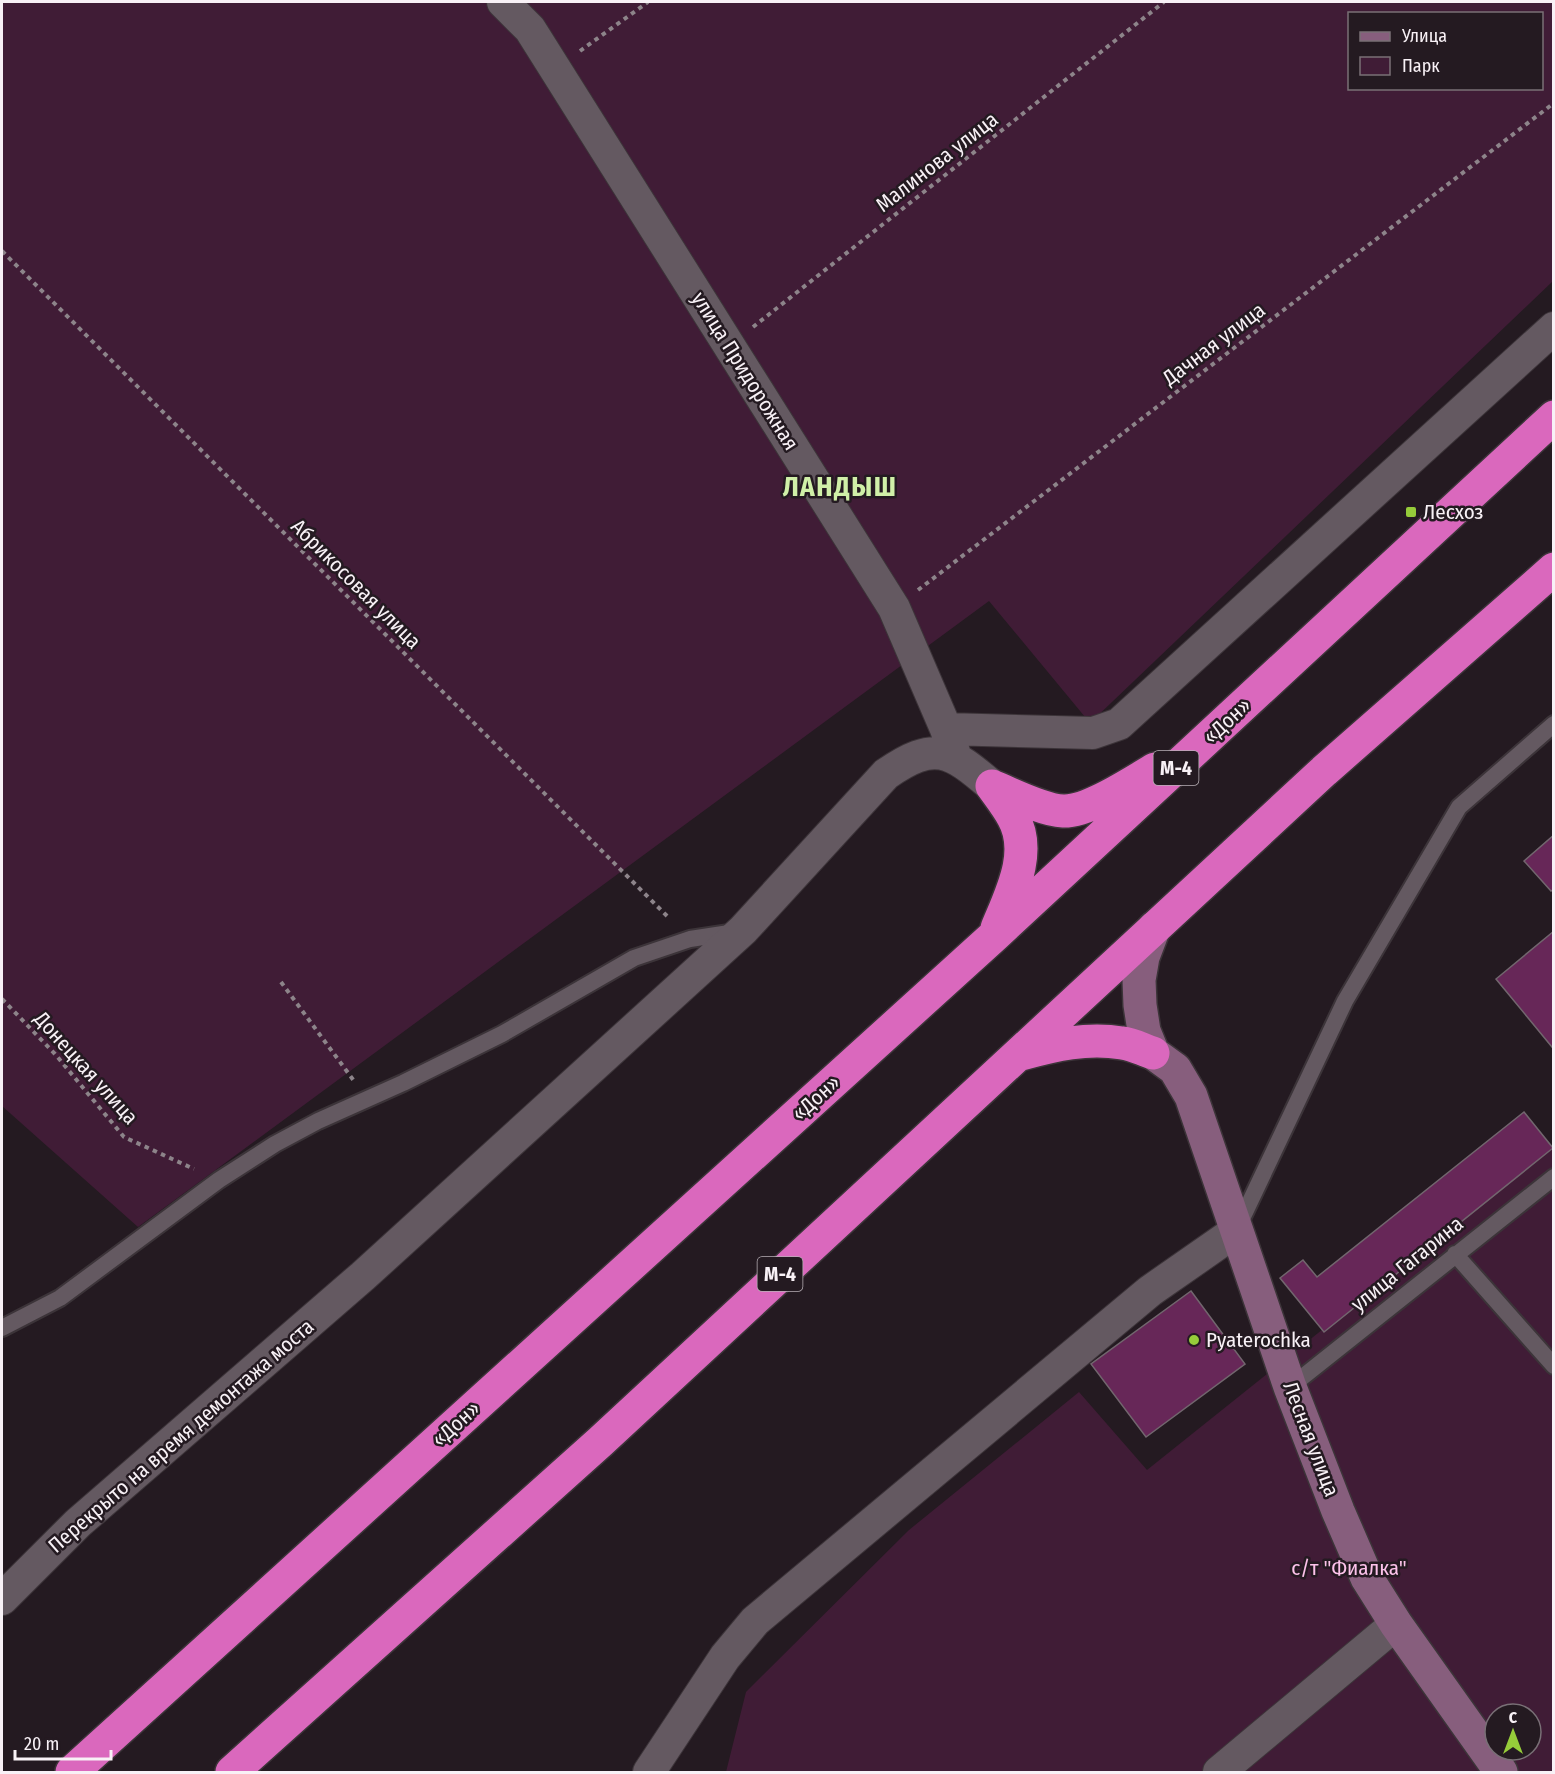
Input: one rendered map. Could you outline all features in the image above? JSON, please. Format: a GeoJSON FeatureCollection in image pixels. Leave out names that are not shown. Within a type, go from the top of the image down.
{"type":"FeatureCollection","features":[{"type":"Feature","properties":{"kind":"highway","name":"«Дон»"},"geometry":{"type":"LineString","coordinates":[[72,1773],[994,936],[1554,417]]}},
{"type":"Feature","properties":{"kind":"highway","name":"М-4"},"geometry":{"type":"LineString","coordinates":[[232,1773],[600,1442],[1324,771],[1554,569]]}},
{"type":"Feature","properties":{"kind":"highway"},"geometry":{"type":"LineString","coordinates":[[993,786],[1063,811],[1083,807],[1113,794],[1206,740]]}},
{"type":"Feature","properties":{"kind":"highway"},"geometry":{"type":"LineString","coordinates":[[993,786],[1014,818],[1021,838],[1021,858],[1014,888],[994,936]]}},
{"type":"Feature","properties":{"kind":"highway"},"geometry":{"type":"LineString","coordinates":[[1016,1056],[1055,1044],[1093,1040],[1124,1043],[1153,1053]]}},
{"type":"Feature","properties":{"kind":"street","name":"улица Придорожная"},"geometry":{"type":"LineString","coordinates":[[503,2],[530,30],[894,608],[946,729],[956,758]]}},
{"type":"Feature","properties":{"kind":"street"},"geometry":{"type":"LineString","coordinates":[[946,729],[1093,733],[1119,724],[1554,328]]}},
{"type":"Feature","properties":{"kind":"street","name":"Перекрыто на время демонтажа моста"},"geometry":{"type":"LineString","coordinates":[[2,1599],[78,1523],[363,1276],[743,930],[886,774],[907,760],[927,753],[956,758]]}},
{"type":"Feature","properties":{"kind":"street"},"geometry":{"type":"LineString","coordinates":[[956,758],[993,786]]}},
{"type":"Feature","properties":{"kind":"street"},"geometry":{"type":"LineString","coordinates":[[1153,1053],[1144,1031],[1139,980],[1143,957],[1154,928]]}},
{"type":"Feature","properties":{"kind":"street","name":"Лесная улица"},"geometry":{"type":"LineString","coordinates":[[1153,1053],[1175,1069],[1191,1096],[1290,1387],[1338,1511],[1367,1578],[1396,1624],[1501,1773]]}},
{"type":"Feature","properties":{"kind":"street"},"geometry":{"type":"LineString","coordinates":[[649,1773],[725,1657],[755,1621],[1150,1291],[1236,1231]]}},
{"type":"Feature","properties":{"kind":"street"},"geometry":{"type":"LineString","coordinates":[[1219,1773],[1396,1624]]}},
{"type":"Feature","properties":{"kind":"lane"},"geometry":{"type":"LineString","coordinates":[[1236,1231],[1345,1001],[1459,807],[1554,724]]}},
{"type":"Feature","properties":{"kind":"lane"},"geometry":{"type":"LineString","coordinates":[[2,1328],[60,1298],[219,1180],[318,1120],[402,1083],[502,1034],[634,958],[690,939],[743,930]]}},
{"type":"Feature","properties":{"kind":"lane","name":"улица Гагарина"},"geometry":{"type":"LineString","coordinates":[[1290,1387],[1455,1254],[1554,1178]]}},
{"type":"Feature","properties":{"kind":"lane"},"geometry":{"type":"LineString","coordinates":[[1455,1254],[1554,1366]]}},
{"type":"Feature","properties":{"kind":"path"},"geometry":{"type":"LineString","coordinates":[[555,69],[648,2]]}},
{"type":"Feature","properties":{"kind":"path","name":"Малинова улица"},"geometry":{"type":"LineString","coordinates":[[729,346],[1164,2]]}},
{"type":"Feature","properties":{"kind":"path","name":"Дачная улица"},"geometry":{"type":"LineString","coordinates":[[894,608],[1554,103]]}},
{"type":"Feature","properties":{"kind":"path","name":"Абрикосовая улица"},"geometry":{"type":"LineString","coordinates":[[2,251],[690,939]]}},
{"type":"Feature","properties":{"kind":"path"},"geometry":{"type":"LineString","coordinates":[[281,982],[366,1098]]}},
{"type":"Feature","properties":{"kind":"path","name":"Донецкая улица"},"geometry":{"type":"LineString","coordinates":[[2,999],[55,1054],[124,1137],[219,1180]]}},
{"type":"Feature","properties":{"kind":"green space"},"geometry":{"type":"Polygon","coordinates":[[[2,2],[1553,2],[1553,281],[1090,723],[989,601],[138,1227],[2,1106],[2,2]]]}},
{"type":"Feature","properties":{"kind":"green space","name":"с/т \"Фиалка\""},"geometry":{"type":"Polygon","coordinates":[[[1553,1145],[1553,1772],[726,1772],[746,1692],[909,1530],[1079,1392],[1147,1470],[1553,1145]]]}},
{"type":"Feature","properties":{"kind":"building"},"geometry":{"type":"Polygon","coordinates":[[[1554,835],[1554,889],[1551,891],[1524,861],[1554,835]]]}},
{"type":"Feature","properties":{"kind":"building"},"geometry":{"type":"Polygon","coordinates":[[[1554,931],[1554,1046],[1552,1047],[1496,979],[1554,931]]]}},
{"type":"Feature","properties":{"kind":"building"},"geometry":{"type":"Polygon","coordinates":[[[1524,1112],[1553,1148],[1324,1332],[1280,1278],[1303,1260],[1317,1277],[1524,1112]]]}},
{"type":"Feature","properties":{"kind":"building"},"geometry":{"type":"Polygon","coordinates":[[[1191,1291],[1245,1364],[1146,1437],[1091,1364],[1191,1291]]]}},
{"type":"Feature","properties":{"kind":"place","name":"Лесхоз"},"geometry":{"type":"Point","coordinates":[1411,512]}},
{"type":"Feature","properties":{"kind":"place","name":"Pyaterochka"},"geometry":{"type":"Point","coordinates":[1194,1340]}},
{"type":"Feature","properties":{"kind":"district","name":"ЛАНДЫШ"},"geometry":{"type":"Point","coordinates":[840,487]}}]}
